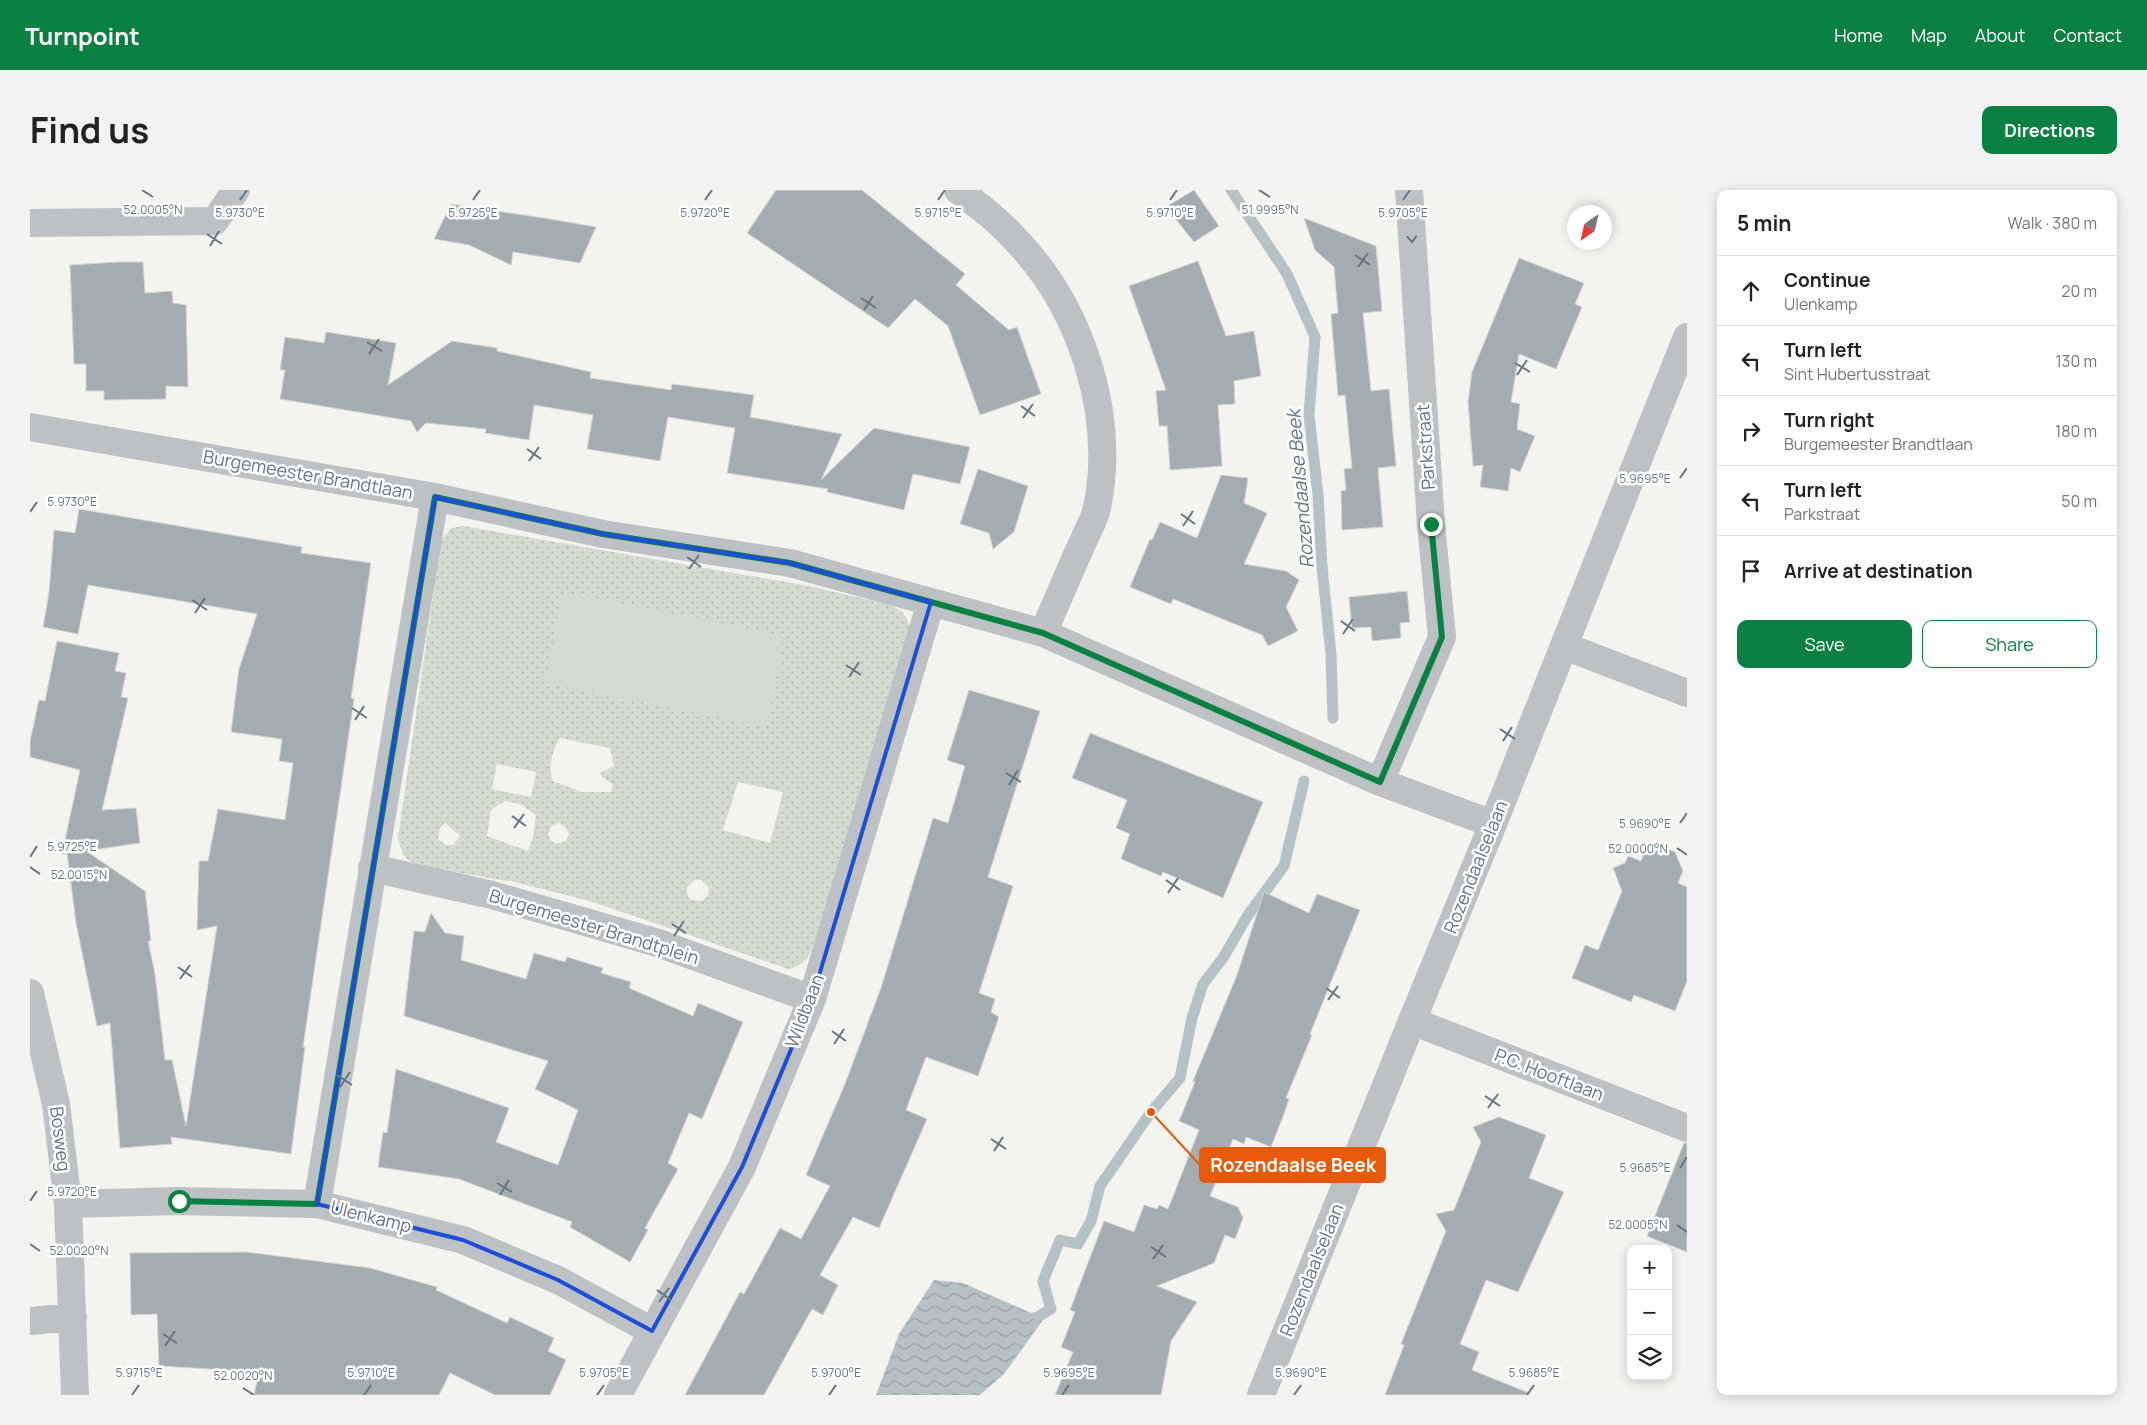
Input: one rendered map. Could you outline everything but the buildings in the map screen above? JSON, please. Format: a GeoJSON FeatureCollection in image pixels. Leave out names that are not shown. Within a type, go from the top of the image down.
{"type":"FeatureCollection","features":[{"type":"Feature","properties":{"kind":"street"},"geometry":{"type":"LineString","coordinates":[[30,223],[215,221],[236,190]]}},
{"type":"Feature","properties":{"kind":"street"},"geometry":{"type":"LineString","coordinates":[[958,190],[1016,239],[1042,271],[1064,305],[1081,342],[1093,382],[1099,413],[1101,446],[1096,510],[1043,633]]}},
{"type":"Feature","properties":{"kind":"street","name":"Parkstraat"},"geometry":{"type":"LineString","coordinates":[[1380,782],[1442,637],[1430,514],[1409,190]]}},
{"type":"Feature","properties":{"kind":"street","name":"Rozendaalselaan"},"geometry":{"type":"LineString","coordinates":[[1261,1395],[1493,824],[1687,337]]}},
{"type":"Feature","properties":{"kind":"street","name":"Burgemeester Brandtlaan"},"geometry":{"type":"LineString","coordinates":[[30,427],[435,497],[603,534],[790,563],[1043,633],[1380,782],[1493,824]]}},
{"type":"Feature","properties":{"kind":"street"},"geometry":{"type":"LineString","coordinates":[[317,1204],[435,497]]}},
{"type":"Feature","properties":{"kind":"street","name":"Wildbaan"},"geometry":{"type":"LineString","coordinates":[[618,1395],[742,1167],[812,999],[931,602]]}},
{"type":"Feature","properties":{"kind":"street"},"geometry":{"type":"LineString","coordinates":[[1564,646],[1687,693]]}},
{"type":"Feature","properties":{"kind":"street","name":"Burgemeester Brandtplein"},"geometry":{"type":"LineString","coordinates":[[372,868],[492,895],[658,942],[812,999]]}},
{"type":"Feature","properties":{"kind":"street","name":"Bosweg"},"geometry":{"type":"LineString","coordinates":[[30,993],[56,1104],[68,1204],[74,1395]]}},
{"type":"Feature","properties":{"kind":"street","name":"P.C. Hooftlaan"},"geometry":{"type":"LineString","coordinates":[[1412,1021],[1687,1128]]}},
{"type":"Feature","properties":{"kind":"street","name":"Ulenkamp"},"geometry":{"type":"LineString","coordinates":[[68,1204],[179,1201],[317,1204],[463,1240],[558,1280],[652,1331]]}},
{"type":"Feature","properties":{"kind":"street"},"geometry":{"type":"LineString","coordinates":[[30,1321],[73,1317]]}},
{"type":"Feature","properties":{"kind":"highlighted area"},"geometry":{"type":"Polygon","coordinates":[[[435,497],[603,534],[790,563],[931,602],[812,999],[742,1167],[652,1331],[558,1280],[463,1240],[317,1204],[435,497]]]}},
{"type":"Feature","properties":{"kind":"shaded area"},"geometry":{"type":"Polygon","coordinates":[[[463,526],[809,586],[887,604],[905,615],[909,624],[909,635],[817,936],[810,953],[800,965],[788,969],[593,902],[515,882],[423,867],[405,857],[398,838],[441,541],[451,528],[463,526]],[[560,738],[551,764],[553,781],[582,792],[611,792],[613,784],[603,778],[600,773],[614,766],[610,748],[560,738]],[[497,764],[492,789],[531,797],[536,772],[497,764]],[[738,782],[723,830],[770,843],[783,792],[738,782]],[[505,801],[491,810],[487,836],[528,851],[533,837],[536,815],[520,804],[505,801]],[[445,823],[440,828],[438,839],[446,845],[453,845],[460,836],[445,823]],[[559,823],[550,828],[548,835],[551,841],[557,844],[566,841],[569,835],[567,828],[559,823]],[[694,880],[687,887],[687,894],[691,900],[702,901],[708,896],[709,888],[701,880],[694,880]]]}},
{"type":"Feature","properties":{"kind":"shaded area"},"geometry":{"type":"Polygon","coordinates":[[[563,592],[784,636],[766,727],[545,683],[563,592]]]}},
{"type":"Feature","properties":{"kind":"water"},"geometry":{"type":"Polygon","coordinates":[[[934,1280],[963,1283],[1031,1313],[1051,1309],[1004,1374],[980,1395],[876,1395],[899,1334],[934,1280]]]}},
{"type":"Feature","properties":{"kind":"waterway","name":"Rozendaalse Beek"},"geometry":{"type":"LineString","coordinates":[[1231,190],[1287,274],[1315,337],[1309,415],[1318,495],[1322,567],[1331,654],[1333,718]]}},
{"type":"Feature","properties":{"kind":"waterway","name":"Rozendaalse Beek"},"geometry":{"type":"LineString","coordinates":[[1039,1316],[1051,1309],[1043,1281],[1060,1240],[1078,1244],[1091,1221],[1100,1186],[1151,1112],[1180,1078],[1192,1018],[1203,984],[1223,958],[1248,915],[1284,866],[1304,781]]}},
{"type":"Feature","properties":{"kind":"place","name":"Rozendaalse Beek"},"geometry":{"type":"Point","coordinates":[1151,1112]}},
{"type":"Feature","properties":{"kind":"route"},"geometry":{"type":"LineString","coordinates":[[179,1201],[317,1204],[435,497],[603,534],[790,563],[1043,633],[1380,782],[1442,637],[1431,524]]}}]}
